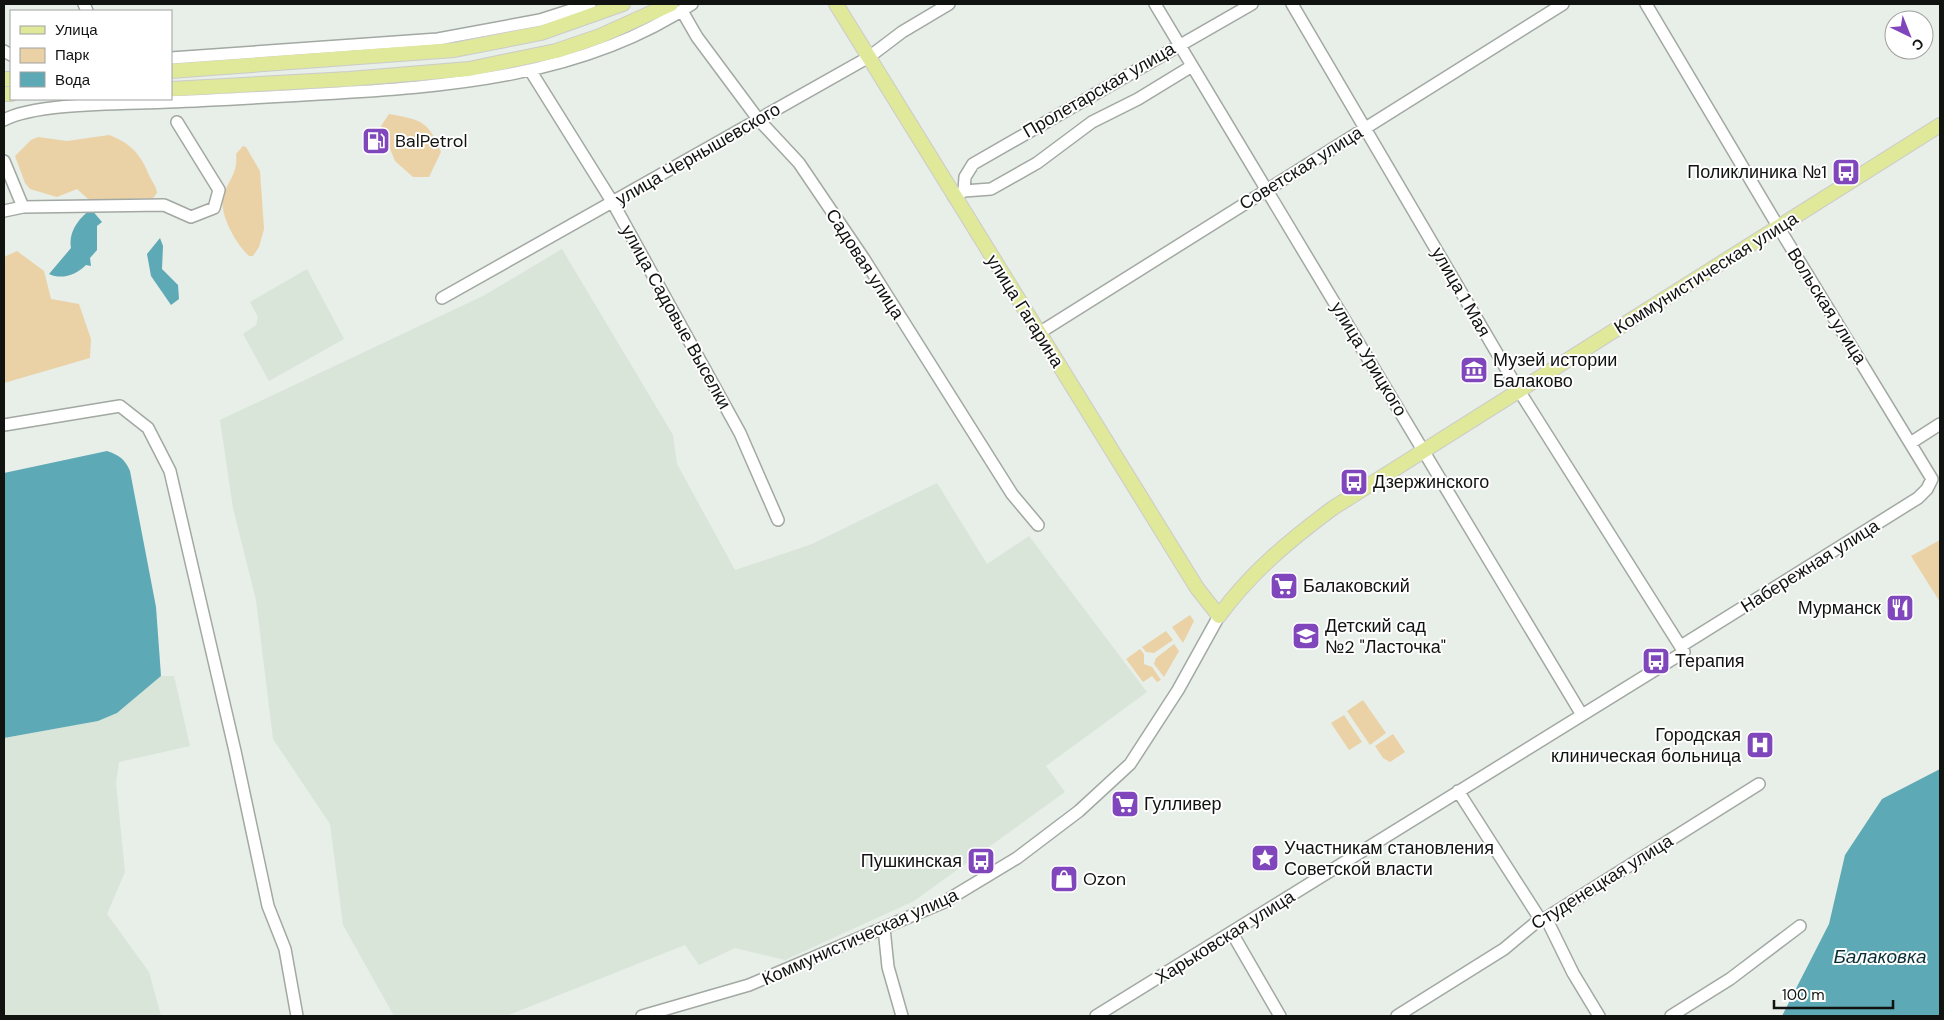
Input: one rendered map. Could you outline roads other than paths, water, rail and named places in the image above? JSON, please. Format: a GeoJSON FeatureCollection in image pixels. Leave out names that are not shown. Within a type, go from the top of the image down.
{"type":"FeatureCollection","features":[{"type":"Feature","properties":{"kind":"main road"},"geometry":{"type":"LineString","coordinates":[[172,71],[454,50],[540,33],[623,4]]}},
{"type":"Feature","properties":{"kind":"main road","name":"улица Гагарина"},"geometry":{"type":"LineString","coordinates":[[836,4],[959,194],[1039,333],[1197,588],[1218,616]]}},
{"type":"Feature","properties":{"kind":"main road"},"geometry":{"type":"LineString","coordinates":[[172,89],[349,80],[469,69],[556,51],[676,7]]}},
{"type":"Feature","properties":{"kind":"main road","name":"Коммунистическая улица"},"geometry":{"type":"LineString","coordinates":[[1218,616],[1247,579],[1288,541],[1333,508],[1940,125]]}},
{"type":"Feature","properties":{"kind":"street"},"geometry":{"type":"LineString","coordinates":[[172,58],[438,39],[540,20],[590,4]]}},
{"type":"Feature","properties":{"kind":"street"},"geometry":{"type":"LineString","coordinates":[[172,99],[266,97],[444,84],[494,78],[593,52],[639,33],[676,7],[692,4]]}},
{"type":"Feature","properties":{"kind":"street","name":"улица Чернышевского"},"geometry":{"type":"LineString","coordinates":[[442,298],[869,57],[902,32],[949,4]]}},
{"type":"Feature","properties":{"kind":"street","name":"улица Урицкого"},"geometry":{"type":"LineString","coordinates":[[1155,4],[1582,715]]}},
{"type":"Feature","properties":{"kind":"street","name":"Пролетарская улица"},"geometry":{"type":"LineString","coordinates":[[1192,66],[1138,99],[1092,122],[1037,163],[991,189],[959,194],[965,177],[973,164],[1179,44],[1252,4]]}},
{"type":"Feature","properties":{"kind":"street","name":"улица 1 Мая"},"geometry":{"type":"LineString","coordinates":[[1292,4],[1518,390],[1682,649]]}},
{"type":"Feature","properties":{"kind":"street","name":"Советская улица"},"geometry":{"type":"LineString","coordinates":[[1039,333],[1563,4]]}},
{"type":"Feature","properties":{"kind":"street","name":"Вольская улица"},"geometry":{"type":"LineString","coordinates":[[1646,4],[1778,228],[1912,442],[1932,479]]}},
{"type":"Feature","properties":{"kind":"street","name":"Садовая улица"},"geometry":{"type":"LineString","coordinates":[[676,7],[758,119],[799,164],[864,259],[1012,494],[1038,525]]}},
{"type":"Feature","properties":{"kind":"street","name":"улица Садовые Выселки"},"geometry":{"type":"LineString","coordinates":[[530,70],[613,203],[740,433],[778,520]]}},
{"type":"Feature","properties":{"kind":"street"},"geometry":{"type":"LineString","coordinates":[[4,120],[26,112],[98,101],[140,100]]}},
{"type":"Feature","properties":{"kind":"street"},"geometry":{"type":"LineString","coordinates":[[4,212],[22,207],[164,205],[191,217],[214,208],[219,190],[177,122]]}},
{"type":"Feature","properties":{"kind":"street"},"geometry":{"type":"LineString","coordinates":[[4,161],[22,207]]}},
{"type":"Feature","properties":{"kind":"street"},"geometry":{"type":"LineString","coordinates":[[4,425],[120,406],[148,428],[170,471],[235,751],[268,906],[285,949],[297,1016]]}},
{"type":"Feature","properties":{"kind":"street"},"geometry":{"type":"LineString","coordinates":[[1912,442],[1940,424]]}},
{"type":"Feature","properties":{"kind":"street","name":"Набережная улица"},"geometry":{"type":"LineString","coordinates":[[1682,649],[1918,498],[1927,489],[1932,479]]}},
{"type":"Feature","properties":{"kind":"street","name":"Коммунистическая улица"},"geometry":{"type":"LineString","coordinates":[[642,1016],[749,986],[944,902],[978,883],[1059,828],[1106,788],[1130,764],[1150,736],[1178,690],[1218,616]]}},
{"type":"Feature","properties":{"kind":"street","name":"Харьковская улица"},"geometry":{"type":"LineString","coordinates":[[1096,1016],[1582,715],[1682,649]]}},
{"type":"Feature","properties":{"kind":"street","name":"Студенецкая улица"},"geometry":{"type":"LineString","coordinates":[[1397,1016],[1504,949],[1543,918],[1759,784]]}},
{"type":"Feature","properties":{"kind":"street"},"geometry":{"type":"LineString","coordinates":[[1458,791],[1543,918],[1599,1016]]}},
{"type":"Feature","properties":{"kind":"street"},"geometry":{"type":"LineString","coordinates":[[1670,1016],[1730,979],[1800,926]]}},
{"type":"Feature","properties":{"kind":"street"},"geometry":{"type":"LineString","coordinates":[[884,928],[888,967],[902,1016]]}},
{"type":"Feature","properties":{"kind":"street"},"geometry":{"type":"LineString","coordinates":[[1232,933],[1280,1016]]}},
{"type":"Feature","properties":{"kind":"water"},"geometry":{"type":"Polygon","coordinates":[[[91,209],[102,222],[97,226],[97,250],[90,258],[91,266],[86,265],[69,276],[59,277],[49,274],[71,248],[71,236],[75,226],[91,209]]]}},
{"type":"Feature","properties":{"kind":"water"},"geometry":{"type":"Polygon","coordinates":[[[160,238],[163,246],[162,269],[178,285],[179,299],[171,305],[151,276],[147,254],[160,238]]]}},
{"type":"Feature","properties":{"kind":"water"},"geometry":{"type":"Polygon","coordinates":[[[107,451],[121,458],[130,471],[156,607],[161,676],[117,713],[98,721],[4,738],[4,473],[107,451]]]}},
{"type":"Feature","properties":{"kind":"water","name":"Балаковка"},"geometry":{"type":"Polygon","coordinates":[[[1940,769],[1940,1016],[1782,1016],[1829,924],[1845,855],[1882,799],[1940,769]]]}},
{"type":"Feature","properties":{"kind":"place","name":"BalPetrol"},"geometry":{"type":"Point","coordinates":[376,141]}},
{"type":"Feature","properties":{"kind":"place","name":"Поликлиника №1"},"geometry":{"type":"Point","coordinates":[1846,172]}},
{"type":"Feature","properties":{"kind":"place","name":"Музей истории Балаково"},"geometry":{"type":"Point","coordinates":[1474,370]}},
{"type":"Feature","properties":{"kind":"place","name":"Дзержинского"},"geometry":{"type":"Point","coordinates":[1354,482]}},
{"type":"Feature","properties":{"kind":"place","name":"Балаковский"},"geometry":{"type":"Point","coordinates":[1284,586]}},
{"type":"Feature","properties":{"kind":"place","name":"Мурманск"},"geometry":{"type":"Point","coordinates":[1900,608]}},
{"type":"Feature","properties":{"kind":"place","name":"Детский сад №2 \"Ласточка\""},"geometry":{"type":"Point","coordinates":[1306,636]}},
{"type":"Feature","properties":{"kind":"place","name":"Терапия"},"geometry":{"type":"Point","coordinates":[1656,661]}},
{"type":"Feature","properties":{"kind":"place","name":"Городская клиническая больница"},"geometry":{"type":"Point","coordinates":[1760,745]}},
{"type":"Feature","properties":{"kind":"place","name":"Гулливер"},"geometry":{"type":"Point","coordinates":[1125,804]}},
{"type":"Feature","properties":{"kind":"place","name":"Участникам становления Советской власти"},"geometry":{"type":"Point","coordinates":[1265,858]}},
{"type":"Feature","properties":{"kind":"place","name":"Пушкинская"},"geometry":{"type":"Point","coordinates":[981,861]}},
{"type":"Feature","properties":{"kind":"place","name":"Ozon"},"geometry":{"type":"Point","coordinates":[1064,879]}}]}
